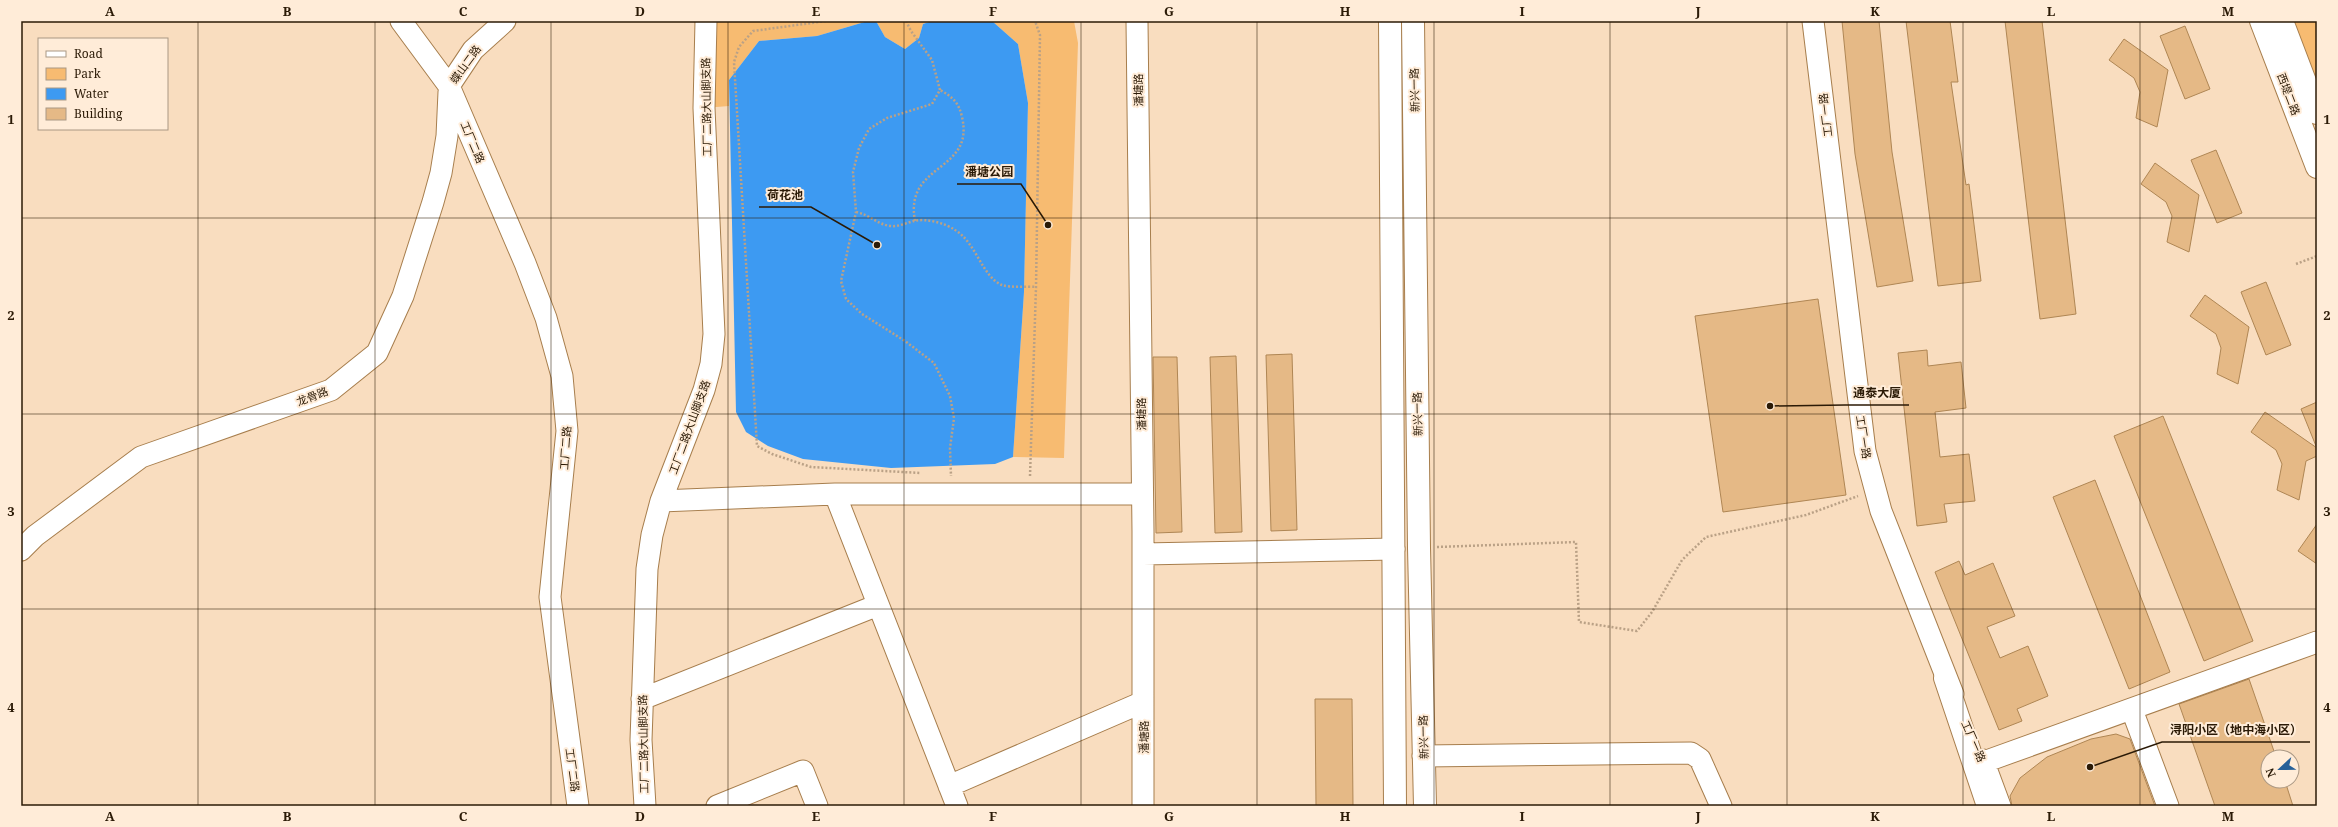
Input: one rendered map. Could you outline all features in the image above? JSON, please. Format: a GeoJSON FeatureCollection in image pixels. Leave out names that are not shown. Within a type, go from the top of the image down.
{"type":"FeatureCollection","features":[{"type":"Feature","properties":{"kind":"main road"},"geometry":{"type":"LineString","coordinates":[[1390,21],[1395,806]]}},
{"type":"Feature","properties":{"kind":"main road","name":"新兴一路"},"geometry":{"type":"LineString","coordinates":[[1413,21],[1419,548],[1425,806]]}},
{"type":"Feature","properties":{"kind":"main road","name":"西堤二路"},"geometry":{"type":"LineString","coordinates":[[2261,21],[2317,167]]}},
{"type":"Feature","properties":{"kind":"main road","name":"西堤二路"},"geometry":{"type":"LineString","coordinates":[[2282,21],[2317,113]]}},
{"type":"Feature","properties":{"kind":"main road"},"geometry":{"type":"LineString","coordinates":[[1945,678],[1988,806]]}},
{"type":"Feature","properties":{"kind":"street","name":"蝶山二路"},"geometry":{"type":"LineString","coordinates":[[401,21],[449,86],[473,50],[505,21]]}},
{"type":"Feature","properties":{"kind":"street","name":"工厂二路大山脚支路"},"geometry":{"type":"LineString","coordinates":[[645,806],[641,740],[647,569],[652,535],[661,501],[704,390],[711,364],[714,334],[704,108],[706,21]]}},
{"type":"Feature","properties":{"kind":"street","name":"潘塘路"},"geometry":{"type":"LineString","coordinates":[[1138,21],[1143,554],[1143,806]]}},
{"type":"Feature","properties":{"kind":"street","name":"工厂一路"},"geometry":{"type":"LineString","coordinates":[[1813,21],[1865,451],[1882,511],[1945,678],[1984,762],[2000,806]]}},
{"type":"Feature","properties":{"kind":"street","name":"龙骨路"},"geometry":{"type":"LineString","coordinates":[[21,550],[35,536],[141,457],[331,390],[377,353],[404,296],[441,173],[446,136],[449,86]]}},
{"type":"Feature","properties":{"kind":"street","name":"工厂二路"},"geometry":{"type":"LineString","coordinates":[[449,86],[528,270],[546,318],[562,376],[567,431],[550,597],[578,806]]}},
{"type":"Feature","properties":{"kind":"street"},"geometry":{"type":"LineString","coordinates":[[661,501],[835,494],[1142,494]]}},
{"type":"Feature","properties":{"kind":"street"},"geometry":{"type":"LineString","coordinates":[[835,494],[957,806]]}},
{"type":"Feature","properties":{"kind":"street"},"geometry":{"type":"LineString","coordinates":[[1143,554],[1394,549]]}},
{"type":"Feature","properties":{"kind":"street"},"geometry":{"type":"LineString","coordinates":[[642,700],[878,605]]}},
{"type":"Feature","properties":{"kind":"street"},"geometry":{"type":"LineString","coordinates":[[1984,762],[2132,710],[2317,642]]}},
{"type":"Feature","properties":{"kind":"street"},"geometry":{"type":"LineString","coordinates":[[949,786],[1143,702]]}},
{"type":"Feature","properties":{"kind":"street"},"geometry":{"type":"LineString","coordinates":[[2132,710],[2168,806]]}},
{"type":"Feature","properties":{"kind":"street"},"geometry":{"type":"LineString","coordinates":[[1424,756],[1691,754],[1700,759],[1721,806]]}},
{"type":"Feature","properties":{"kind":"street"},"geometry":{"type":"LineString","coordinates":[[717,806],[803,771],[817,806]]}},
{"type":"Feature","properties":{"kind":"path"},"geometry":{"type":"LineString","coordinates":[[826,21],[753,31],[740,47],[734,62],[757,446],[772,454],[811,467],[927,474]]}},
{"type":"Feature","properties":{"kind":"path"},"geometry":{"type":"LineString","coordinates":[[906,21],[911,31],[932,60],[940,90],[932,104],[887,118],[869,129],[860,148],[853,172],[856,212],[840,281],[846,299],[862,314],[905,341],[934,363],[950,396],[954,418],[950,448],[951,470]]}},
{"type":"Feature","properties":{"kind":"path"},"geometry":{"type":"LineString","coordinates":[[1033,494],[1030,477],[1036,287],[1040,35],[1035,21]]}},
{"type":"Feature","properties":{"kind":"path"},"geometry":{"type":"LineString","coordinates":[[915,221],[914,200],[919,188],[927,177],[948,162],[963,144],[964,126],[960,108],[953,97],[940,90]]}},
{"type":"Feature","properties":{"kind":"path"},"geometry":{"type":"LineString","coordinates":[[856,212],[869,215],[881,223],[892,226],[905,225],[915,221],[941,224],[954,229],[965,237],[991,275],[1002,285],[1036,287]]}},
{"type":"Feature","properties":{"kind":"path"},"geometry":{"type":"LineString","coordinates":[[2296,264],[2317,256]]}},
{"type":"Feature","properties":{"kind":"path"},"geometry":{"type":"LineString","coordinates":[[943,475],[951,475]]}},
{"type":"Feature","properties":{"kind":"path"},"geometry":{"type":"LineString","coordinates":[[1419,548],[1576,542],[1579,622],[1637,631],[1652,612],[1682,560],[1706,537],[1806,514],[1876,490]]}},
{"type":"Feature","properties":{"kind":"green space"},"geometry":{"type":"Polygon","coordinates":[[[707,21],[868,21],[817,36],[759,41],[729,80],[729,106],[704,108],[707,21]]]}},
{"type":"Feature","properties":{"kind":"green space"},"geometry":{"type":"Polygon","coordinates":[[[876,21],[932,21],[923,24],[919,38],[905,49],[885,37],[876,21]]]}},
{"type":"Feature","properties":{"kind":"green space"},"geometry":{"type":"Polygon","coordinates":[[[992,21],[1074,21],[1078,43],[1064,458],[1013,457],[1024,292],[1028,103],[1018,44],[992,21]]]}},
{"type":"Feature","properties":{"kind":"green space"},"geometry":{"type":"Polygon","coordinates":[[[2282,21],[2317,21],[2317,113],[2282,21]]]}},
{"type":"Feature","properties":{"kind":"water"},"geometry":{"type":"Polygon","coordinates":[[[868,21],[876,21],[885,37],[905,49],[919,38],[923,24],[932,21],[992,21],[1018,44],[1028,103],[1024,292],[1013,457],[995,464],[891,468],[803,459],[768,446],[746,432],[736,412],[729,80],[759,41],[817,36],[868,21]]]}},
{"type":"Feature","properties":{"kind":"building"},"geometry":{"type":"Polygon","coordinates":[[[1842,21],[1879,21],[1892,152],[1913,281],[1877,287],[1855,154],[1842,21]]]}},
{"type":"Feature","properties":{"kind":"building"},"geometry":{"type":"Polygon","coordinates":[[[1906,21],[1950,21],[1958,82],[1951,82],[1966,185],[1969,184],[1981,281],[1938,286],[1906,21]]]}},
{"type":"Feature","properties":{"kind":"building"},"geometry":{"type":"Polygon","coordinates":[[[2005,21],[2042,21],[2076,314],[2040,319],[2005,21]]]}},
{"type":"Feature","properties":{"kind":"building"},"geometry":{"type":"Polygon","coordinates":[[[2185,26],[2210,89],[2185,99],[2160,36],[2185,26]]]}},
{"type":"Feature","properties":{"kind":"building"},"geometry":{"type":"Polygon","coordinates":[[[2124,39],[2168,70],[2157,127],[2136,118],[2140,92],[2134,78],[2109,60],[2124,39]]]}},
{"type":"Feature","properties":{"kind":"building"},"geometry":{"type":"Polygon","coordinates":[[[2216,150],[2242,213],[2217,223],[2191,160],[2216,150]]]}},
{"type":"Feature","properties":{"kind":"building"},"geometry":{"type":"Polygon","coordinates":[[[2155,163],[2199,195],[2189,252],[2167,242],[2172,216],[2166,202],[2141,184],[2155,163]]]}},
{"type":"Feature","properties":{"kind":"building"},"geometry":{"type":"Polygon","coordinates":[[[2266,282],[2291,345],[2266,355],[2241,292],[2266,282]]]}},
{"type":"Feature","properties":{"kind":"building"},"geometry":{"type":"Polygon","coordinates":[[[2205,295],[2249,327],[2238,384],[2217,374],[2221,348],[2216,334],[2190,316],[2205,295]]]}},
{"type":"Feature","properties":{"kind":"building"},"geometry":{"type":"Polygon","coordinates":[[[1818,299],[1846,495],[1723,512],[1695,316],[1818,299]]]}},
{"type":"Feature","properties":{"kind":"building"},"geometry":{"type":"Polygon","coordinates":[[[1927,350],[1928,366],[1961,362],[1966,408],[1935,412],[1940,457],[1969,454],[1975,501],[1944,504],[1947,522],[1917,526],[1898,353],[1927,350]]]}},
{"type":"Feature","properties":{"kind":"building"},"geometry":{"type":"Polygon","coordinates":[[[1292,354],[1297,530],[1271,531],[1266,355],[1292,354]]]}},
{"type":"Feature","properties":{"kind":"building"},"geometry":{"type":"Polygon","coordinates":[[[1236,356],[1242,532],[1215,533],[1210,357],[1236,356]]]}},
{"type":"Feature","properties":{"kind":"building"},"geometry":{"type":"Polygon","coordinates":[[[1153,357],[1177,357],[1182,532],[1156,533],[1153,357]]]}},
{"type":"Feature","properties":{"kind":"building"},"geometry":{"type":"Polygon","coordinates":[[[2317,402],[2317,445],[2316,446],[2301,409],[2317,402]]]}},
{"type":"Feature","properties":{"kind":"building"},"geometry":{"type":"Polygon","coordinates":[[[2265,412],[2317,448],[2317,456],[2306,461],[2299,500],[2277,490],[2282,464],[2276,450],[2251,432],[2265,412]]]}},
{"type":"Feature","properties":{"kind":"building"},"geometry":{"type":"Polygon","coordinates":[[[2163,416],[2253,641],[2204,661],[2114,436],[2163,416]]]}},
{"type":"Feature","properties":{"kind":"building"},"geometry":{"type":"Polygon","coordinates":[[[2095,480],[2170,672],[2129,689],[2053,497],[2095,480]]]}},
{"type":"Feature","properties":{"kind":"building"},"geometry":{"type":"Polygon","coordinates":[[[2317,524],[2317,564],[2298,551],[2317,524]]]}},
{"type":"Feature","properties":{"kind":"building"},"geometry":{"type":"Polygon","coordinates":[[[1959,561],[1965,575],[1993,563],[2015,616],[1987,627],[2000,658],[2028,646],[2048,696],[2017,709],[2022,721],[1999,730],[1935,572],[1959,561]]]}},
{"type":"Feature","properties":{"kind":"building"},"geometry":{"type":"Polygon","coordinates":[[[2249,679],[2273,749],[2260,749],[2260,789],[2288,789],[2293,806],[2215,806],[2179,704],[2249,679]]]}},
{"type":"Feature","properties":{"kind":"building"},"geometry":{"type":"Polygon","coordinates":[[[1315,699],[1352,699],[1353,806],[1316,806],[1315,699]]]}},
{"type":"Feature","properties":{"kind":"building"},"geometry":{"type":"Polygon","coordinates":[[[2116,734],[2130,739],[2155,806],[2012,806],[2010,796],[2020,778],[2047,757],[2091,739],[2116,734]]]}},
{"type":"Feature","properties":{"kind":"place","name":"潘塘公园"},"geometry":{"type":"Point","coordinates":[1048,225]}},
{"type":"Feature","properties":{"kind":"place","name":"荷花池"},"geometry":{"type":"Point","coordinates":[877,245]}},
{"type":"Feature","properties":{"kind":"place","name":"通泰大厦"},"geometry":{"type":"Point","coordinates":[1770,406]}},
{"type":"Feature","properties":{"kind":"place","name":"浔阳小区（地中海小区）"},"geometry":{"type":"Point","coordinates":[2090,767]}}]}
